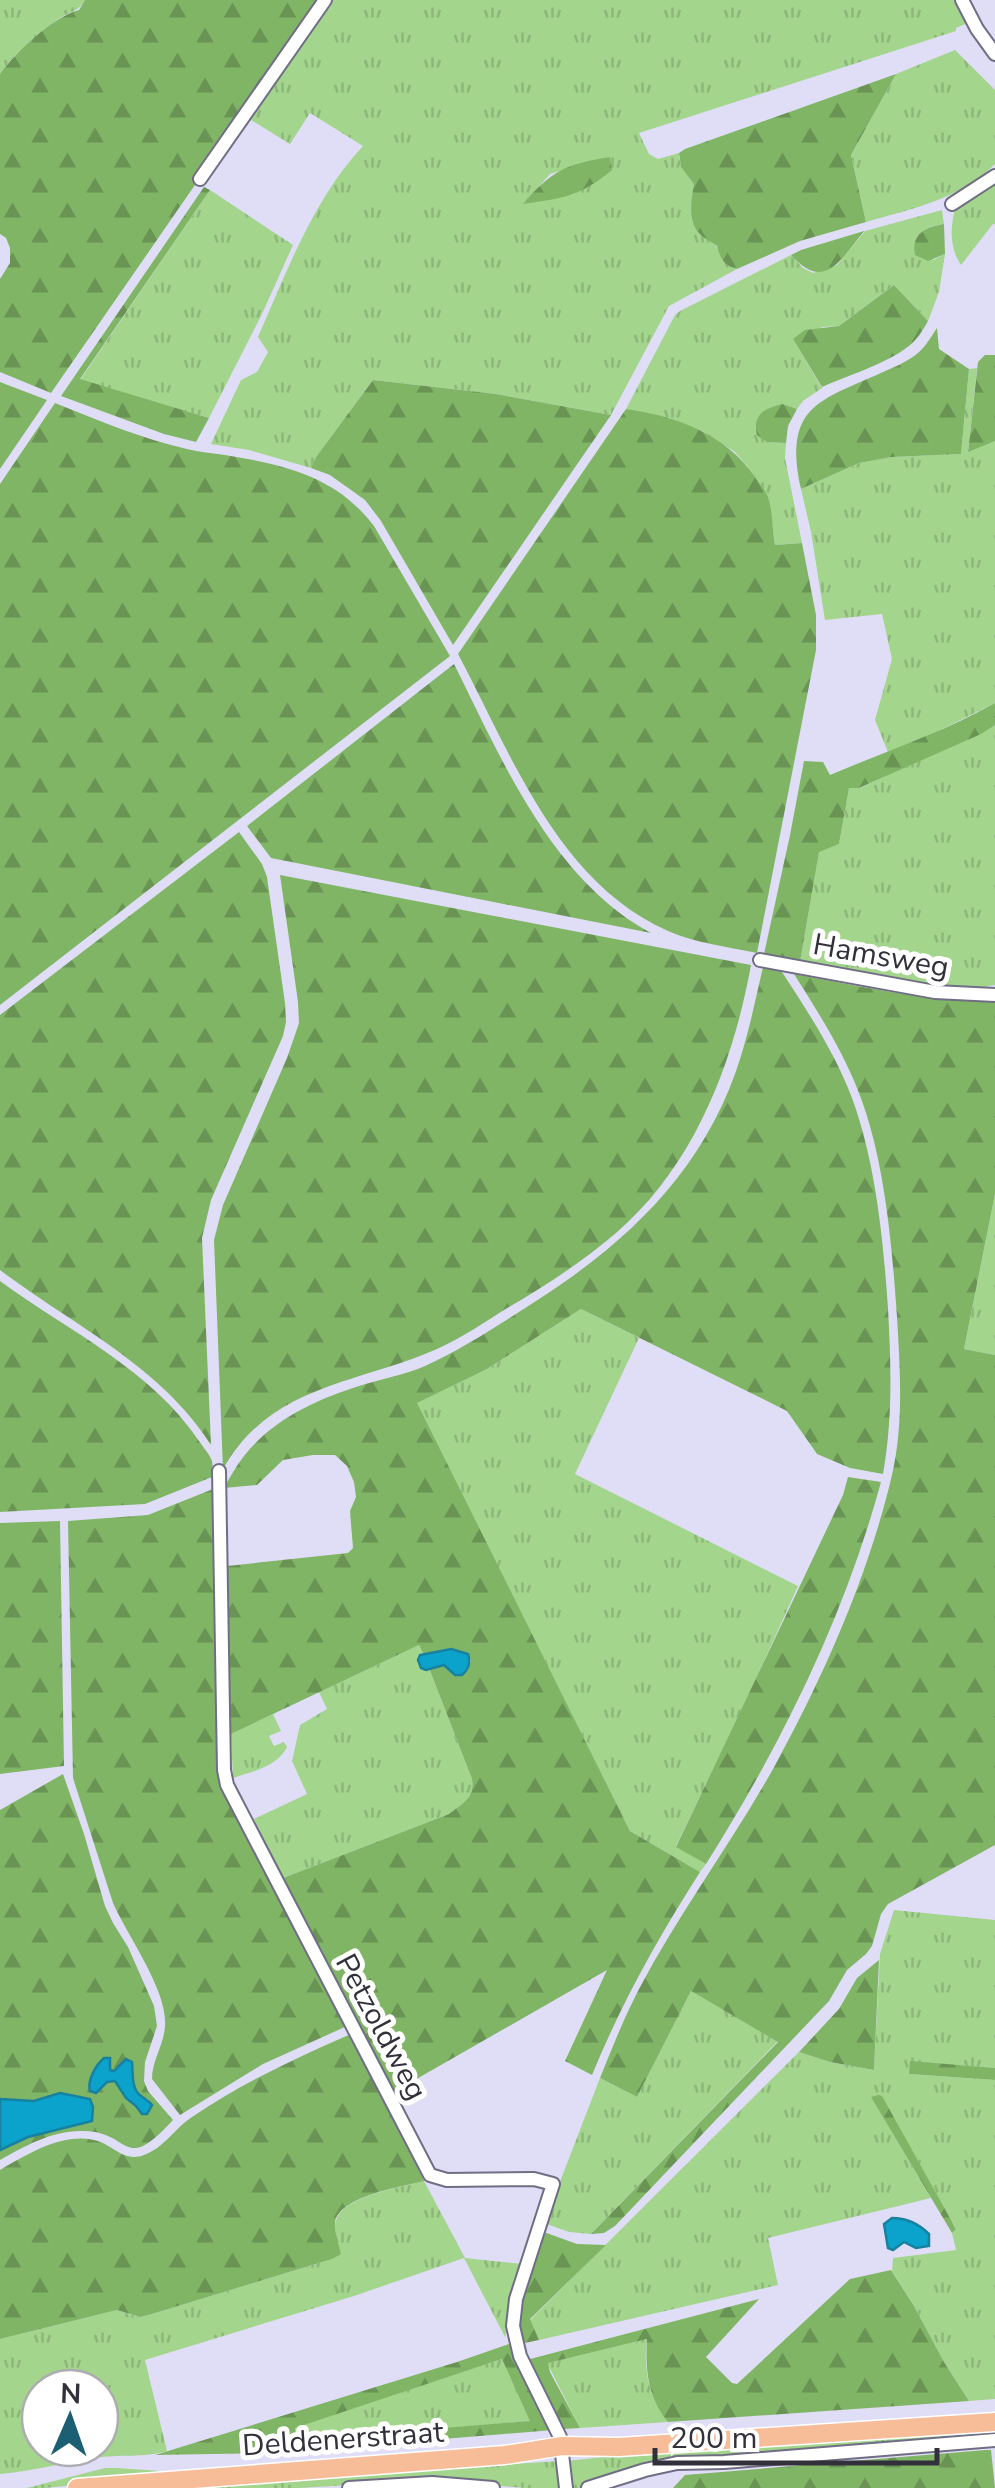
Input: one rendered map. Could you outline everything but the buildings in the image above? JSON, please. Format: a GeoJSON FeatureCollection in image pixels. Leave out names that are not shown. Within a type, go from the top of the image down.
{"type":"FeatureCollection","features":[{"type":"Feature","properties":{"kind":"main road","name":"Deldenerstraat"},"geometry":{"type":"LineString","coordinates":[[77,2488],[995,2420]]}},
{"type":"Feature","properties":{"kind":"main road","name":"Deldenerstraat"},"geometry":{"type":"LineString","coordinates":[[130,2488],[186,2479]]}},
{"type":"Feature","properties":{"kind":"street"},"geometry":{"type":"LineString","coordinates":[[200,179],[325,0]]}},
{"type":"Feature","properties":{"kind":"street"},"geometry":{"type":"LineString","coordinates":[[962,0],[995,54]]}},
{"type":"Feature","properties":{"kind":"street"},"geometry":{"type":"LineString","coordinates":[[952,204],[995,176]]}},
{"type":"Feature","properties":{"kind":"street","name":"Hamsweg"},"geometry":{"type":"LineString","coordinates":[[760,960],[935,992],[995,995]]}},
{"type":"Feature","properties":{"kind":"street","name":"Petzoldweg"},"geometry":{"type":"LineString","coordinates":[[218,1470],[226,1784],[430,2175],[446,2180],[534,2178],[553,2184],[516,2299],[513,2326],[520,2356],[555,2424],[566,2488]]}},
{"type":"Feature","properties":{"kind":"street"},"geometry":{"type":"LineString","coordinates":[[588,2488],[667,2464],[995,2440]]}},
{"type":"Feature","properties":{"kind":"street","name":"Deldenerstraat"},"geometry":{"type":"LineString","coordinates":[[349,2488],[424,2483],[493,2488]]}},
{"type":"Feature","properties":{"kind":"green space"},"geometry":{"type":"Polygon","coordinates":[[[0,0],[85,0],[35,36],[0,74],[0,0]]]}},
{"type":"Feature","properties":{"kind":"green space"},"geometry":{"type":"Polygon","coordinates":[[[85,0],[323,0],[51,393],[0,372],[0,279],[10,263],[10,248],[0,234],[0,74],[35,36],[79,10],[85,0]]]}},
{"type":"Feature","properties":{"kind":"green space"},"geometry":{"type":"Polygon","coordinates":[[[333,0],[960,0],[970,22],[956,31],[639,133],[649,154],[658,159],[679,153],[682,167],[694,184],[692,197],[712,241],[724,261],[737,269],[669,306],[611,415],[496,394],[373,380],[311,468],[249,450],[211,444],[241,380],[257,372],[268,352],[258,337],[303,237],[330,189],[363,146],[310,113],[290,144],[251,120],[333,0]],[[610,158],[550,174],[524,203],[610,158]]]}},
{"type":"Feature","properties":{"kind":"green space"},"geometry":{"type":"Polygon","coordinates":[[[955,50],[995,90],[995,164],[951,194],[866,222],[851,155],[896,74],[955,50]]]}},
{"type":"Feature","properties":{"kind":"green space"},"geometry":{"type":"Polygon","coordinates":[[[896,74],[851,155],[866,222],[800,241],[737,269],[726,264],[717,246],[694,225],[694,184],[681,167],[679,153],[896,74]]]}},
{"type":"Feature","properties":{"kind":"green space"},"geometry":{"type":"Polygon","coordinates":[[[610,157],[612,170],[590,186],[560,198],[523,204],[560,171],[610,157]]]}},
{"type":"Feature","properties":{"kind":"green space"},"geometry":{"type":"Polygon","coordinates":[[[995,180],[995,224],[961,265],[952,236],[956,205],[995,180]]]}},
{"type":"Feature","properties":{"kind":"green space"},"geometry":{"type":"Polygon","coordinates":[[[204,187],[210,190],[80,379],[209,418],[196,442],[61,396],[204,187]]]}},
{"type":"Feature","properties":{"kind":"green space"},"geometry":{"type":"Polygon","coordinates":[[[210,190],[293,245],[209,418],[80,380],[210,190]]]}},
{"type":"Feature","properties":{"kind":"green space"},"geometry":{"type":"Polygon","coordinates":[[[942,210],[944,224],[928,228],[916,239],[933,260],[945,254],[939,292],[928,321],[894,285],[839,326],[823,327],[793,339],[822,388],[797,409],[783,404],[767,442],[786,443],[785,458],[802,543],[775,545],[768,498],[735,452],[702,431],[626,409],[680,311],[791,255],[813,273],[837,265],[865,231],[942,210]]]}},
{"type":"Feature","properties":{"kind":"green space"},"geometry":{"type":"Polygon","coordinates":[[[944,224],[945,254],[928,261],[915,255],[917,237],[944,224]]]}},
{"type":"Feature","properties":{"kind":"green space"},"geometry":{"type":"Polygon","coordinates":[[[864,231],[840,261],[823,271],[803,266],[791,255],[801,250],[864,231]]]}},
{"type":"Feature","properties":{"kind":"green space"},"geometry":{"type":"Polygon","coordinates":[[[894,285],[928,321],[920,335],[890,358],[822,387],[793,339],[805,330],[839,326],[894,285]]]}},
{"type":"Feature","properties":{"kind":"green space"},"geometry":{"type":"Polygon","coordinates":[[[937,328],[939,349],[969,369],[961,454],[892,457],[859,463],[801,489],[797,440],[811,410],[841,391],[910,359],[937,328]]]}},
{"type":"Feature","properties":{"kind":"green space"},"geometry":{"type":"Polygon","coordinates":[[[985,355],[995,355],[995,441],[968,452],[978,362],[985,355]]]}},
{"type":"Feature","properties":{"kind":"green space"},"geometry":{"type":"Polygon","coordinates":[[[977,368],[968,451],[995,441],[995,703],[888,752],[875,720],[892,659],[882,614],[825,620],[801,489],[859,463],[892,457],[961,454],[969,369],[977,368]]]}},
{"type":"Feature","properties":{"kind":"green space"},"geometry":{"type":"Polygon","coordinates":[[[373,380],[496,394],[611,415],[453,645],[365,500],[330,475],[311,468],[373,380]]]}},
{"type":"Feature","properties":{"kind":"green space"},"geometry":{"type":"Polygon","coordinates":[[[0,382],[47,400],[0,469],[0,382]]]}},
{"type":"Feature","properties":{"kind":"green space"},"geometry":{"type":"Polygon","coordinates":[[[55,403],[153,440],[268,463],[326,484],[374,526],[450,656],[0,1005],[0,484],[55,403]]]}},
{"type":"Feature","properties":{"kind":"green space"},"geometry":{"type":"Polygon","coordinates":[[[783,404],[797,409],[788,426],[786,443],[767,442],[757,435],[758,417],[783,404]]]}},
{"type":"Feature","properties":{"kind":"green space"},"geometry":{"type":"Polygon","coordinates":[[[626,409],[681,422],[730,449],[768,497],[775,545],[802,543],[816,615],[816,650],[757,953],[668,931],[629,909],[596,881],[541,811],[458,654],[626,409]]]}},
{"type":"Feature","properties":{"kind":"green space"},"geometry":{"type":"Polygon","coordinates":[[[454,664],[511,777],[558,850],[616,910],[651,933],[271,858],[247,826],[454,664]]]}},
{"type":"Feature","properties":{"kind":"green space"},"geometry":{"type":"Polygon","coordinates":[[[995,703],[995,725],[981,734],[859,788],[849,788],[839,844],[819,852],[800,962],[764,954],[804,761],[823,762],[830,775],[934,733],[995,703]]]}},
{"type":"Feature","properties":{"kind":"green space"},"geometry":{"type":"Polygon","coordinates":[[[995,725],[995,985],[972,989],[933,986],[800,962],[819,851],[839,844],[849,787],[860,788],[995,725]]]}},
{"type":"Feature","properties":{"kind":"green space"},"geometry":{"type":"Polygon","coordinates":[[[239,832],[267,877],[286,1022],[211,1200],[202,1238],[211,1445],[167,1392],[141,1369],[0,1270],[0,1015],[239,832]]]}},
{"type":"Feature","properties":{"kind":"green space"},"geometry":{"type":"Polygon","coordinates":[[[280,875],[751,965],[733,1039],[706,1111],[667,1177],[616,1233],[551,1281],[446,1345],[291,1403],[243,1441],[223,1469],[214,1240],[223,1205],[299,1023],[280,875]]]}},
{"type":"Feature","properties":{"kind":"green space"},"geometry":{"type":"Polygon","coordinates":[[[763,967],[782,972],[820,1033],[852,1098],[867,1149],[881,1228],[889,1329],[890,1412],[883,1474],[850,1468],[817,1454],[787,1411],[581,1309],[487,1369],[417,1403],[630,1831],[700,1872],[642,1971],[592,2075],[565,2061],[607,1970],[392,2093],[283,1878],[449,1814],[467,1800],[472,1779],[429,1668],[444,1665],[455,1675],[467,1671],[471,1661],[468,1654],[457,1651],[424,1655],[419,1645],[231,1734],[227,1566],[348,1553],[353,1548],[350,1511],[356,1497],[347,1466],[335,1455],[283,1460],[257,1485],[224,1488],[255,1443],[296,1412],[327,1397],[417,1369],[454,1351],[571,1278],[634,1226],[686,1166],[708,1133],[744,1045],[763,967]]]}},
{"type":"Feature","properties":{"kind":"green space"},"geometry":{"type":"Polygon","coordinates":[[[794,974],[919,996],[995,1001],[995,1194],[964,1349],[995,1355],[995,1845],[888,1904],[872,1946],[847,1970],[829,2001],[615,2226],[604,2233],[591,2234],[778,2042],[691,1991],[637,2097],[600,2078],[628,2011],[655,1961],[757,1797],[809,1699],[857,1589],[896,1455],[900,1396],[897,1317],[890,1233],[875,1146],[845,1062],[794,974]]]}},
{"type":"Feature","properties":{"kind":"green space"},"geometry":{"type":"Polygon","coordinates":[[[995,1194],[995,1355],[964,1349],[995,1194]]]}},
{"type":"Feature","properties":{"kind":"green space"},"geometry":{"type":"Polygon","coordinates":[[[0,1281],[107,1353],[157,1393],[208,1454],[212,1477],[145,1504],[0,1512],[0,1281]]]}},
{"type":"Feature","properties":{"kind":"green space"},"geometry":{"type":"Polygon","coordinates":[[[581,1309],[639,1338],[575,1474],[798,1586],[676,1846],[706,1864],[700,1872],[630,1831],[416,1403],[487,1369],[581,1309]]]}},
{"type":"Feature","properties":{"kind":"green space"},"geometry":{"type":"Polygon","coordinates":[[[848,1477],[881,1482],[849,1582],[785,1727],[706,1864],[676,1847],[843,1495],[848,1477]]]}},
{"type":"Feature","properties":{"kind":"green space"},"geometry":{"type":"Polygon","coordinates":[[[213,1489],[222,1768],[347,2026],[263,2064],[180,2115],[152,2079],[165,2026],[160,1997],[113,1903],[73,1778],[68,1521],[148,1515],[213,1489]]]}},
{"type":"Feature","properties":{"kind":"green space"},"geometry":{"type":"Polygon","coordinates":[[[60,1521],[64,1766],[0,1774],[0,1523],[60,1521]]]}},
{"type":"Feature","properties":{"kind":"green space"},"geometry":{"type":"Polygon","coordinates":[[[419,1645],[424,1655],[420,1656],[426,1670],[429,1668],[472,1779],[470,1796],[449,1814],[283,1878],[254,1819],[307,1794],[292,1761],[300,1725],[327,1709],[319,1692],[419,1645]]]}},
{"type":"Feature","properties":{"kind":"green space"},"geometry":{"type":"Polygon","coordinates":[[[273,1714],[281,1731],[269,1736],[274,1746],[284,1742],[287,1747],[283,1754],[271,1764],[233,1778],[231,1734],[273,1714]]]}},
{"type":"Feature","properties":{"kind":"green space"},"geometry":{"type":"Polygon","coordinates":[[[63,1774],[105,1906],[154,2006],[157,2026],[145,2062],[144,2081],[173,2120],[144,2145],[135,2148],[99,2133],[72,2131],[40,2140],[0,2160],[0,2150],[28,2137],[75,2124],[60,2093],[34,2101],[0,2099],[0,1810],[63,1774]],[[109,2058],[99,2062],[107,2082],[115,2081],[142,2114],[149,2100],[135,2089],[131,2062],[126,2059],[114,2071],[110,2070],[109,2058]]]}},
{"type":"Feature","properties":{"kind":"green space"},"geometry":{"type":"Polygon","coordinates":[[[894,1910],[995,1920],[995,2068],[954,2065],[909,2074],[995,2080],[995,2399],[969,2401],[892,2271],[893,2258],[956,2250],[952,2233],[956,2228],[872,2098],[931,2198],[768,2238],[778,2285],[539,2340],[530,2320],[799,2052],[874,2070],[880,1954],[894,1910]]]}},
{"type":"Feature","properties":{"kind":"green space"},"geometry":{"type":"Polygon","coordinates":[[[879,1960],[874,2070],[799,2052],[839,2009],[857,1978],[879,1960]]]}},
{"type":"Feature","properties":{"kind":"green space"},"geometry":{"type":"Polygon","coordinates":[[[691,1991],[778,2041],[591,2234],[569,2232],[544,2223],[600,2078],[637,2097],[691,1991]]]}},
{"type":"Feature","properties":{"kind":"green space"},"geometry":{"type":"Polygon","coordinates":[[[351,2034],[424,2181],[372,2194],[347,2206],[335,2223],[341,2254],[140,2317],[117,2310],[0,2339],[0,2170],[45,2146],[69,2139],[101,2142],[130,2157],[144,2155],[230,2093],[351,2034]]]}},
{"type":"Feature","properties":{"kind":"green space"},"geometry":{"type":"Polygon","coordinates":[[[910,2061],[995,2068],[995,2080],[909,2074],[910,2061]]]}},
{"type":"Feature","properties":{"kind":"green space"},"geometry":{"type":"Polygon","coordinates":[[[879,2095],[956,2229],[952,2233],[871,2097],[879,2095]]]}},
{"type":"Feature","properties":{"kind":"green space"},"geometry":{"type":"Polygon","coordinates":[[[424,2181],[465,2258],[523,2264],[505,2337],[464,2258],[145,2360],[167,2451],[120,2456],[120,2368],[20,2368],[20,2468],[40,2468],[0,2474],[0,2339],[117,2310],[139,2317],[152,2314],[332,2259],[334,2228],[342,2210],[362,2198],[424,2181]]]}},
{"type":"Feature","properties":{"kind":"green space"},"geometry":{"type":"Polygon","coordinates":[[[541,2231],[577,2244],[606,2245],[530,2319],[539,2340],[520,2344],[519,2321],[541,2231]]]}},
{"type":"Feature","properties":{"kind":"green space"},"geometry":{"type":"Polygon","coordinates":[[[891,2270],[969,2401],[668,2422],[649,2383],[647,2339],[548,2363],[580,2428],[564,2429],[530,2359],[759,2299],[706,2357],[737,2384],[850,2279],[891,2270]]]}},
{"type":"Feature","properties":{"kind":"green space"},"geometry":{"type":"Polygon","coordinates":[[[647,2339],[649,2383],[668,2422],[580,2428],[547,2363],[647,2339]]]}},
{"type":"Feature","properties":{"kind":"green space"},"geometry":{"type":"Polygon","coordinates":[[[509,2344],[553,2430],[273,2453],[155,2455],[509,2344]],[[502,2359],[295,2428],[295,2440],[530,2421],[502,2359]]]}},
{"type":"Feature","properties":{"kind":"green space"},"geometry":{"type":"Polygon","coordinates":[[[502,2359],[531,2421],[295,2441],[295,2427],[502,2359]]]}},
{"type":"Feature","properties":{"kind":"green space"},"geometry":{"type":"Polygon","coordinates":[[[995,2430],[995,2437],[673,2461],[584,2488],[572,2488],[567,2461],[649,2452],[995,2430]]]}},
{"type":"Feature","properties":{"kind":"green space"},"geometry":{"type":"Polygon","coordinates":[[[991,2450],[995,2488],[673,2488],[685,2475],[991,2450]]]}},
{"type":"Feature","properties":{"kind":"green space"},"geometry":{"type":"Polygon","coordinates":[[[561,2461],[559,2488],[434,2480],[300,2488],[189,2488],[285,2478],[561,2461]]]}},
{"type":"Feature","properties":{"kind":"green space"},"geometry":{"type":"Polygon","coordinates":[[[105,2468],[189,2473],[46,2488],[27,2488],[105,2468]]]}},
{"type":"Feature","properties":{"kind":"water"},"geometry":{"type":"Polygon","coordinates":[[[451,1649],[468,1654],[469,1666],[462,1675],[455,1675],[444,1665],[421,1668],[420,1655],[451,1649]]]}},
{"type":"Feature","properties":{"kind":"water"},"geometry":{"type":"Polygon","coordinates":[[[104,2058],[110,2058],[110,2070],[114,2071],[126,2059],[132,2062],[136,2089],[152,2105],[147,2114],[142,2114],[126,2098],[115,2081],[107,2082],[96,2093],[90,2091],[93,2073],[104,2058]]]}},
{"type":"Feature","properties":{"kind":"water"},"geometry":{"type":"Polygon","coordinates":[[[60,2093],[90,2099],[92,2121],[28,2137],[0,2150],[0,2099],[34,2101],[60,2093]]]}},
{"type":"Feature","properties":{"kind":"water"},"geometry":{"type":"Polygon","coordinates":[[[892,2218],[921,2227],[929,2234],[929,2246],[916,2248],[904,2242],[893,2250],[888,2248],[884,2224],[892,2218]]]}}]}
